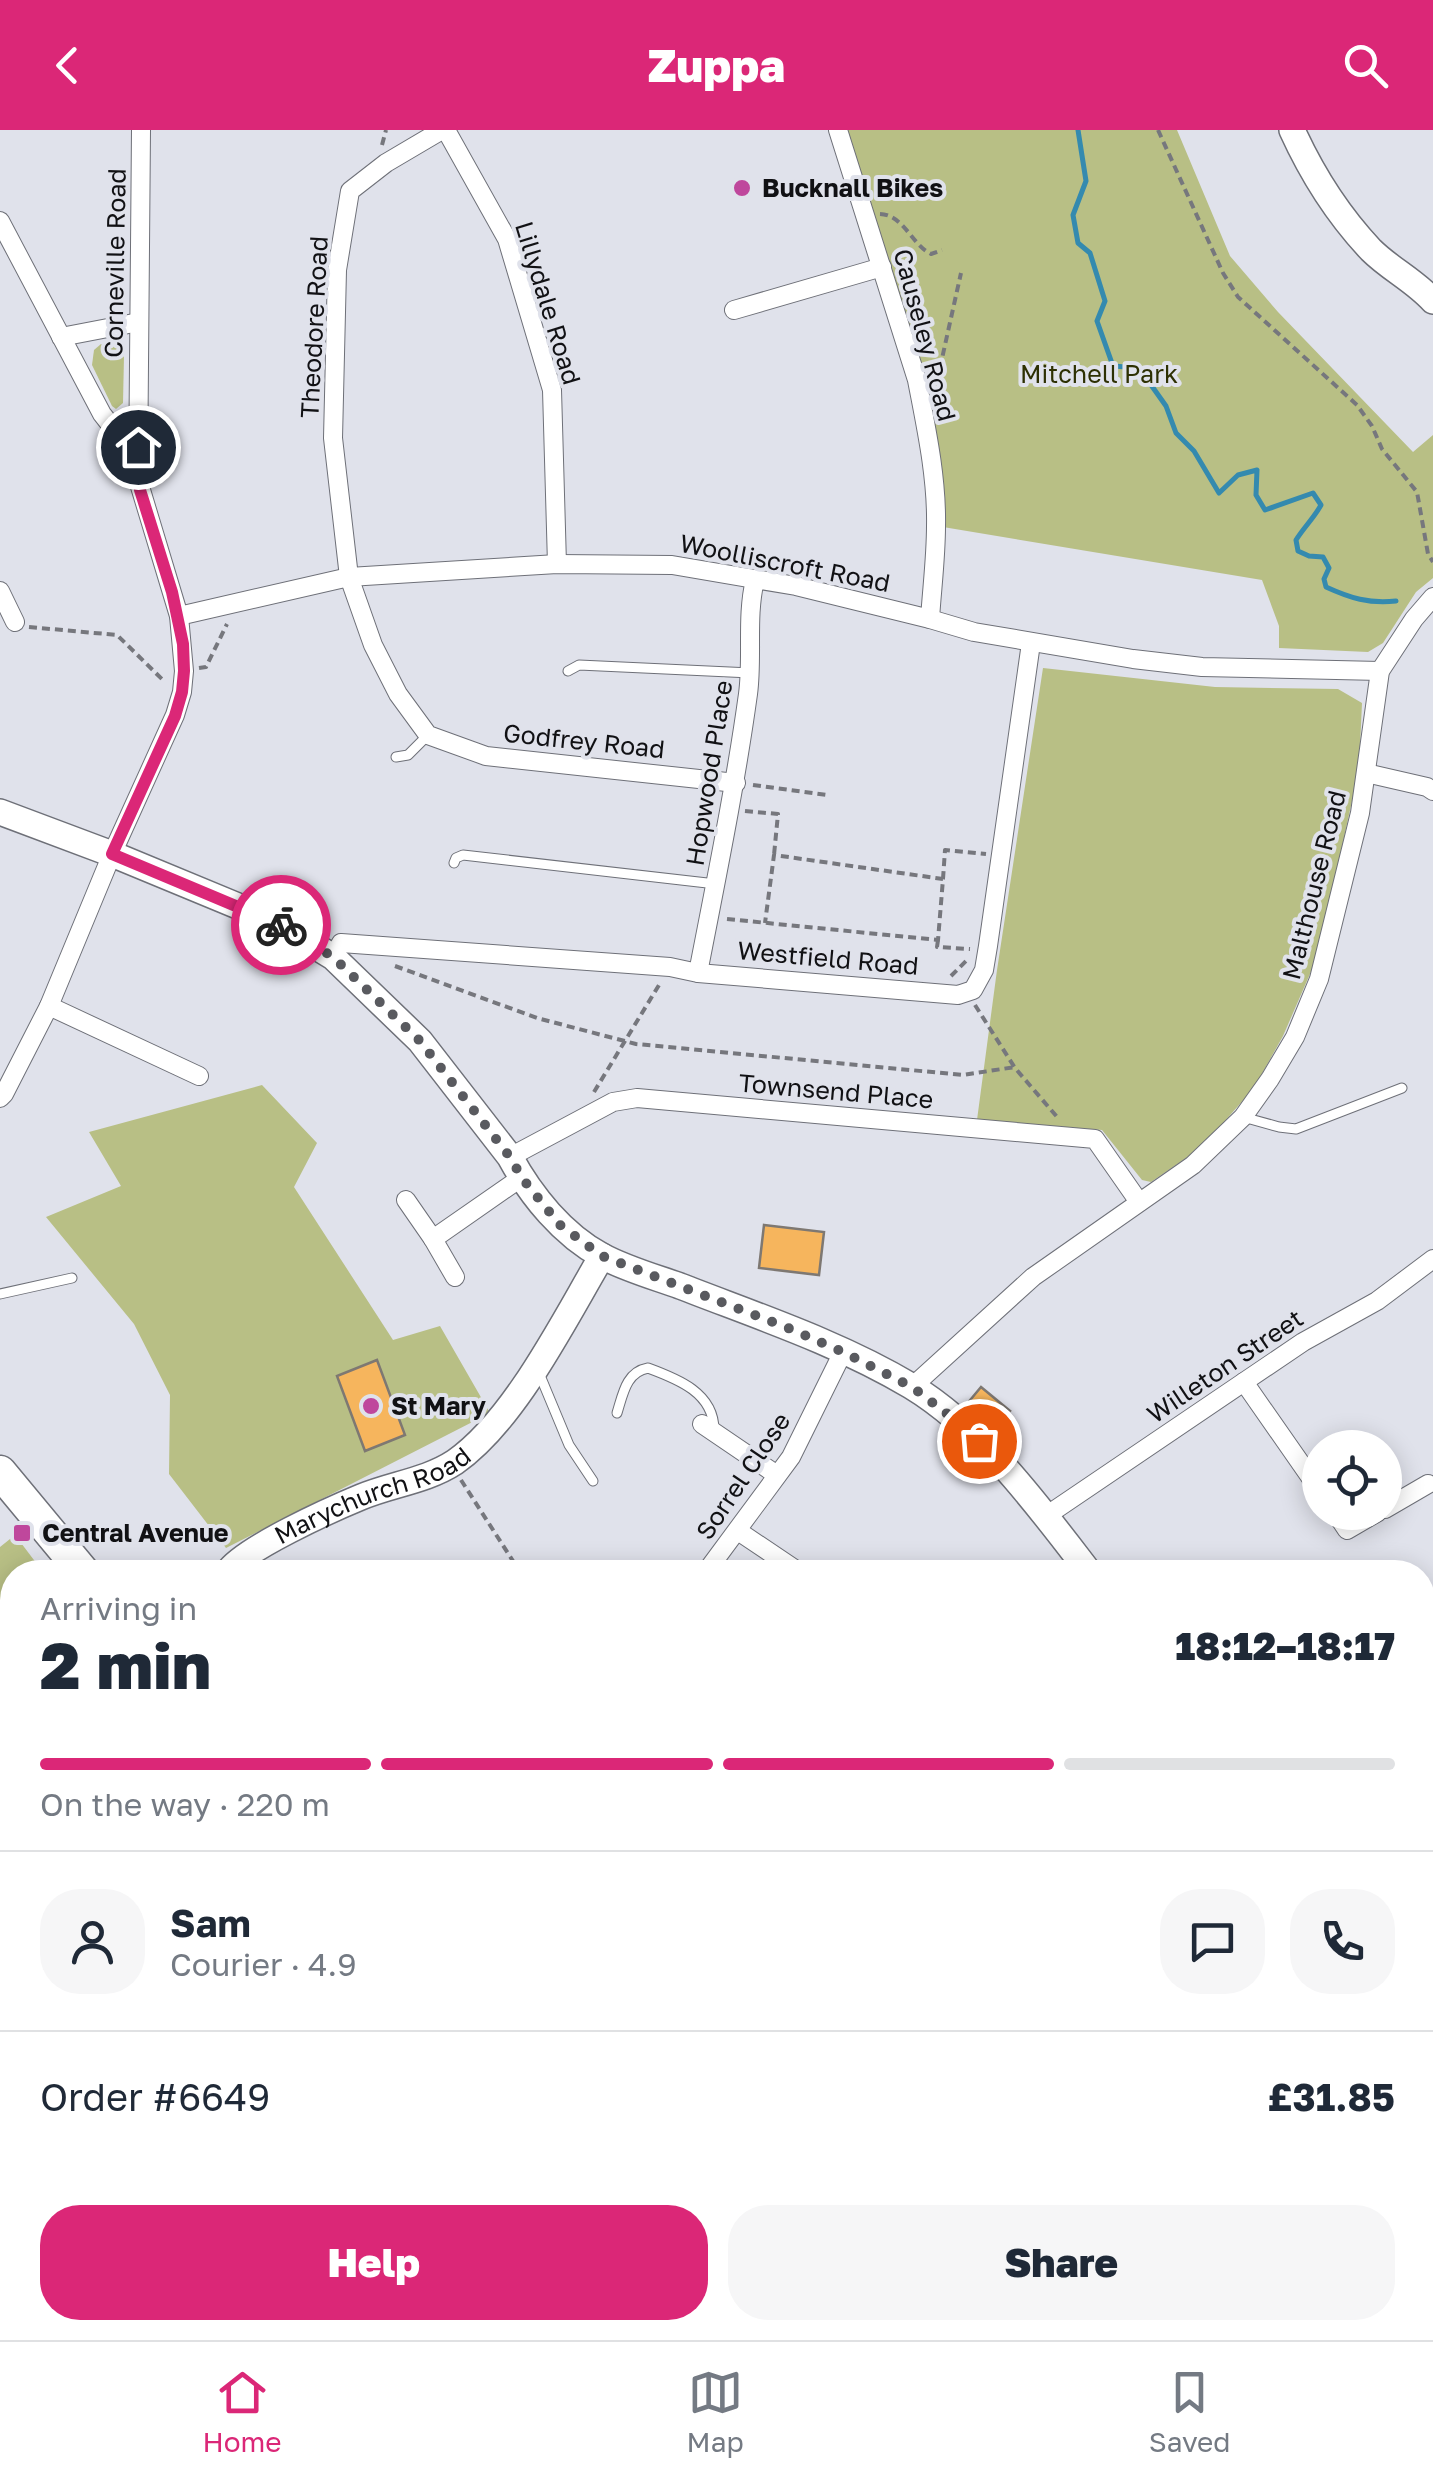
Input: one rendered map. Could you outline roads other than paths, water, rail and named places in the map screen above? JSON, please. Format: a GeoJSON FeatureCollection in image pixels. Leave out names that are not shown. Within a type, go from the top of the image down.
{"type":"FeatureCollection","features":[{"type":"Feature","properties":{"kind":"highway"},"geometry":{"type":"LineString","coordinates":[[0,1472],[73,1560]]}},
{"type":"Feature","properties":{"kind":"street","name":"Corneville Road"},"geometry":{"type":"LineString","coordinates":[[0,1098],[49,1006],[181,698],[184,668],[179,616],[140,490],[141,130]]}},
{"type":"Feature","properties":{"kind":"street","name":"Lillydale Road"},"geometry":{"type":"LineString","coordinates":[[444,130],[507,239],[552,390],[558,564]]}},
{"type":"Feature","properties":{"kind":"street","name":"Theodore Road"},"geometry":{"type":"LineString","coordinates":[[349,577],[334,438],[338,270],[350,192],[386,164],[444,130]]}},
{"type":"Feature","properties":{"kind":"street","name":"Causeley Road"},"geometry":{"type":"LineString","coordinates":[[838,130],[922,406],[932,461],[936,523],[930,618]]}},
{"type":"Feature","properties":{"kind":"street"},"geometry":{"type":"LineString","coordinates":[[1292,130],[1307,163],[1372,251],[1432,299]]}},
{"type":"Feature","properties":{"kind":"street"},"geometry":{"type":"LineString","coordinates":[[0,221],[110,426],[138,447]]}},
{"type":"Feature","properties":{"kind":"street"},"geometry":{"type":"LineString","coordinates":[[734,310],[882,267]]}},
{"type":"Feature","properties":{"kind":"street"},"geometry":{"type":"LineString","coordinates":[[61,338],[139,322]]}},
{"type":"Feature","properties":{"kind":"street","name":"Woolliscroft Road"},"geometry":{"type":"LineString","coordinates":[[179,616],[349,577],[558,564],[672,566],[796,586],[974,632],[1133,659],[1202,667],[1380,671]]}},
{"type":"Feature","properties":{"kind":"street"},"geometry":{"type":"LineString","coordinates":[[349,577],[389,678],[428,734]]}},
{"type":"Feature","properties":{"kind":"street","name":"Hopwood Place"},"geometry":{"type":"LineString","coordinates":[[698,973],[736,783],[750,673],[751,595],[755,580]]}},
{"type":"Feature","properties":{"kind":"street"},"geometry":{"type":"LineString","coordinates":[[0,591],[16,622]]}},
{"type":"Feature","properties":{"kind":"street","name":"Malthouse Road"},"geometry":{"type":"LineString","coordinates":[[912,1387],[1033,1277],[1194,1165],[1243,1117],[1270,1080],[1295,1037],[1319,979],[1360,813],[1380,671],[1433,597]]}},
{"type":"Feature","properties":{"kind":"street","name":"Westfield Road"},"geometry":{"type":"LineString","coordinates":[[333,957],[340,943],[670,967],[698,973],[958,996],[973,990],[984,970],[1031,642]]}},
{"type":"Feature","properties":{"kind":"street","name":"Godfrey Road"},"geometry":{"type":"LineString","coordinates":[[428,734],[486,756],[736,783]]}},
{"type":"Feature","properties":{"kind":"street"},"geometry":{"type":"LineString","coordinates":[[1366,773],[1433,791]]}},
{"type":"Feature","properties":{"kind":"street"},"geometry":{"type":"LineString","coordinates":[[0,812],[274,921],[333,957],[420,1041],[560,1225],[602,1256],[788,1328],[912,1387],[979,1441],[1080,1560]]}},
{"type":"Feature","properties":{"kind":"street"},"geometry":{"type":"LineString","coordinates":[[49,1006],[199,1076]]}},
{"type":"Feature","properties":{"kind":"street","name":"Townsend Place"},"geometry":{"type":"LineString","coordinates":[[433,1238],[576,1122],[613,1102],[637,1098],[1095,1139],[1139,1202]]}},
{"type":"Feature","properties":{"kind":"street"},"geometry":{"type":"LineString","coordinates":[[406,1200],[455,1277]]}},
{"type":"Feature","properties":{"kind":"street","name":"Marychurch Road"},"geometry":{"type":"LineString","coordinates":[[240,1560],[257,1547],[345,1504],[419,1480],[451,1464],[482,1441],[536,1366],[602,1256]]}},
{"type":"Feature","properties":{"kind":"street","name":"Willeton Street"},"geometry":{"type":"LineString","coordinates":[[1046,1516],[1303,1342],[1377,1301],[1433,1259]]}},
{"type":"Feature","properties":{"kind":"street","name":"Sorrel Close"},"geometry":{"type":"LineString","coordinates":[[715,1560],[790,1458],[843,1352]]}},
{"type":"Feature","properties":{"kind":"street"},"geometry":{"type":"LineString","coordinates":[[1244,1382],[1302,1465]]}},
{"type":"Feature","properties":{"kind":"street"},"geometry":{"type":"LineString","coordinates":[[708,1429],[777,1474]]}},
{"type":"Feature","properties":{"kind":"street"},"geometry":{"type":"LineString","coordinates":[[1402,1500],[1431,1486]]}},
{"type":"Feature","properties":{"kind":"street"},"geometry":{"type":"LineString","coordinates":[[738,1530],[782,1560]]}},
{"type":"Feature","properties":{"kind":"lane"},"geometry":{"type":"LineString","coordinates":[[568,671],[578,665],[750,673]]}},
{"type":"Feature","properties":{"kind":"lane"},"geometry":{"type":"LineString","coordinates":[[396,757],[408,755],[428,734]]}},
{"type":"Feature","properties":{"kind":"lane"},"geometry":{"type":"LineString","coordinates":[[454,864],[456,858],[464,855],[716,884]]}},
{"type":"Feature","properties":{"kind":"lane"},"geometry":{"type":"LineString","coordinates":[[1243,1117],[1296,1129],[1402,1088]]}},
{"type":"Feature","properties":{"kind":"lane"},"geometry":{"type":"LineString","coordinates":[[0,1294],[72,1278]]}},
{"type":"Feature","properties":{"kind":"lane"},"geometry":{"type":"LineString","coordinates":[[536,1366],[570,1445],[593,1480]]}},
{"type":"Feature","properties":{"kind":"lane"},"geometry":{"type":"LineString","coordinates":[[617,1413],[628,1381],[638,1370],[648,1368],[699,1393],[709,1406],[714,1423],[708,1429]]}},
{"type":"Feature","properties":{"kind":"waterway"},"geometry":{"type":"LineString","coordinates":[[1078,130],[1086,181],[1073,215],[1078,243],[1090,253],[1105,301],[1097,321],[1113,366],[1139,368],[1166,406],[1176,433],[1194,451],[1219,493],[1238,475],[1257,470],[1256,495],[1265,510],[1313,493],[1321,505],[1296,540],[1298,551],[1323,557],[1329,568],[1324,579],[1326,587],[1360,599],[1396,601]]}},
{"type":"Feature","properties":{"kind":"place","name":"Bucknall Bikes"},"geometry":{"type":"Point","coordinates":[742,188]}},
{"type":"Feature","properties":{"kind":"place","name":"St Mary"},"geometry":{"type":"Point","coordinates":[371,1406]}},
{"type":"Feature","properties":{"kind":"place","name":"Central Avenue"},"geometry":{"type":"Point","coordinates":[22,1533]}},
{"type":"Feature","properties":{"kind":"park label","name":"Mitchell Park"},"geometry":{"type":"Point","coordinates":[1099,374]}}]}
